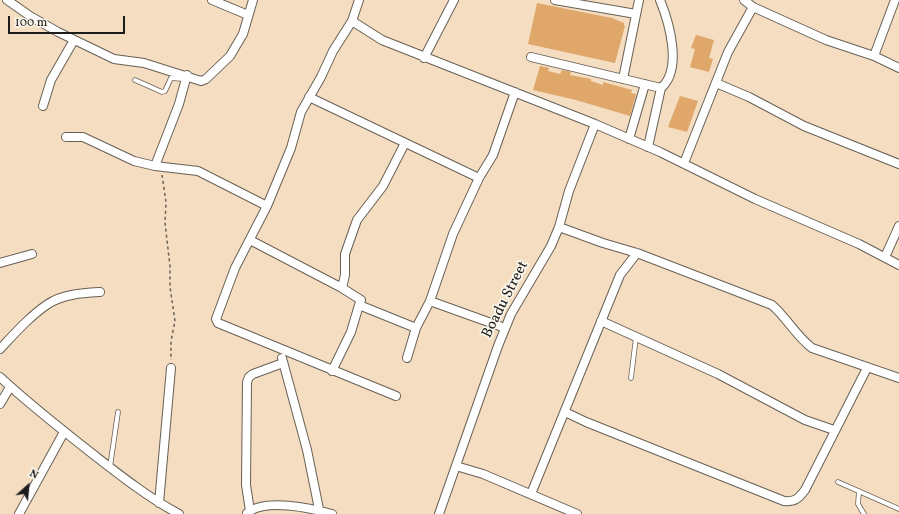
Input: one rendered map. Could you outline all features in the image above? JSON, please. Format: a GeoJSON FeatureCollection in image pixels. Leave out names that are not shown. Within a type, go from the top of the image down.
{"type":"FeatureCollection","features":[{"type":"Feature","properties":{"kind":"street"},"geometry":{"type":"LineString","coordinates":[[8,0],[30,16],[74,40],[114,59],[144,63],[201,81],[230,56],[244,34],[252,0]]}},
{"type":"Feature","properties":{"kind":"street"},"geometry":{"type":"LineString","coordinates":[[212,0],[248,15]]}},
{"type":"Feature","properties":{"kind":"street"},"geometry":{"type":"LineString","coordinates":[[359,0],[352,21],[333,51],[301,112],[291,148],[267,206],[235,268],[216,319],[218,323],[282,351],[396,396]]}},
{"type":"Feature","properties":{"kind":"street"},"geometry":{"type":"LineString","coordinates":[[424,58],[454,0]]}},
{"type":"Feature","properties":{"kind":"street"},"geometry":{"type":"LineString","coordinates":[[555,0],[636,14]]}},
{"type":"Feature","properties":{"kind":"street"},"geometry":{"type":"LineString","coordinates":[[623,79],[639,0]]}},
{"type":"Feature","properties":{"kind":"street"},"geometry":{"type":"LineString","coordinates":[[648,147],[662,88],[666,84],[671,71],[672,40],[660,0]]}},
{"type":"Feature","properties":{"kind":"street"},"geometry":{"type":"LineString","coordinates":[[744,0],[753,7],[826,40],[874,56],[899,68]]}},
{"type":"Feature","properties":{"kind":"street"},"geometry":{"type":"LineString","coordinates":[[874,56],[895,0]]}},
{"type":"Feature","properties":{"kind":"street"},"geometry":{"type":"LineString","coordinates":[[684,163],[728,52],[753,7]]}},
{"type":"Feature","properties":{"kind":"street"},"geometry":{"type":"LineString","coordinates":[[352,21],[382,40],[424,58],[516,92],[595,124],[684,163],[755,199],[899,264]]}},
{"type":"Feature","properties":{"kind":"street"},"geometry":{"type":"LineString","coordinates":[[43,106],[51,80],[74,40]]}},
{"type":"Feature","properties":{"kind":"street"},"geometry":{"type":"LineString","coordinates":[[531,57],[662,88]]}},
{"type":"Feature","properties":{"kind":"street"},"geometry":{"type":"LineString","coordinates":[[155,166],[179,104],[186,77]]}},
{"type":"Feature","properties":{"kind":"street"},"geometry":{"type":"LineString","coordinates":[[716,83],[749,97],[804,126],[899,164]]}},
{"type":"Feature","properties":{"kind":"street"},"geometry":{"type":"LineString","coordinates":[[629,139],[645,84]]}},
{"type":"Feature","properties":{"kind":"street"},"geometry":{"type":"LineString","coordinates":[[407,358],[416,328],[430,301],[453,234],[478,178],[493,155],[516,92]]}},
{"type":"Feature","properties":{"kind":"street"},"geometry":{"type":"LineString","coordinates":[[309,97],[478,178]]}},
{"type":"Feature","properties":{"kind":"street","name":"Boadu Street"},"geometry":{"type":"LineString","coordinates":[[439,514],[505,328],[511,314],[551,246],[559,227],[569,191],[595,124]]}},
{"type":"Feature","properties":{"kind":"street"},"geometry":{"type":"LineString","coordinates":[[66,137],[83,137],[134,161],[155,166],[198,171],[267,206]]}},
{"type":"Feature","properties":{"kind":"street"},"geometry":{"type":"LineString","coordinates":[[342,288],[345,276],[345,254],[357,220],[383,186],[406,143]]}},
{"type":"Feature","properties":{"kind":"street"},"geometry":{"type":"LineString","coordinates":[[885,257],[899,226]]}},
{"type":"Feature","properties":{"kind":"street"},"geometry":{"type":"LineString","coordinates":[[559,227],[603,243],[637,253],[772,305],[802,341],[812,348],[899,378]]}},
{"type":"Feature","properties":{"kind":"street"},"geometry":{"type":"LineString","coordinates":[[250,240],[342,288],[361,300],[351,332],[332,371]]}},
{"type":"Feature","properties":{"kind":"street"},"geometry":{"type":"LineString","coordinates":[[531,494],[623,269],[637,253]]}},
{"type":"Feature","properties":{"kind":"street"},"geometry":{"type":"LineString","coordinates":[[0,263],[32,254]]}},
{"type":"Feature","properties":{"kind":"street"},"geometry":{"type":"LineString","coordinates":[[0,349],[24,324],[49,303],[76,294],[100,292]]}},
{"type":"Feature","properties":{"kind":"street"},"geometry":{"type":"LineString","coordinates":[[430,301],[505,328]]}},
{"type":"Feature","properties":{"kind":"street"},"geometry":{"type":"LineString","coordinates":[[359,305],[416,328]]}},
{"type":"Feature","properties":{"kind":"street"},"geometry":{"type":"LineString","coordinates":[[601,321],[718,374],[805,420],[834,430]]}},
{"type":"Feature","properties":{"kind":"street"},"geometry":{"type":"LineString","coordinates":[[282,351],[283,363],[307,450],[320,512]]}},
{"type":"Feature","properties":{"kind":"street"},"geometry":{"type":"LineString","coordinates":[[248,512],[246,485],[247,382],[249,377],[253,374],[283,363]]}},
{"type":"Feature","properties":{"kind":"street"},"geometry":{"type":"LineString","coordinates":[[159,503],[171,368]]}},
{"type":"Feature","properties":{"kind":"street"},"geometry":{"type":"LineString","coordinates":[[565,412],[586,422],[784,501],[792,502],[799,499],[805,490],[834,430],[867,368]]}},
{"type":"Feature","properties":{"kind":"street"},"geometry":{"type":"LineString","coordinates":[[0,377],[64,432],[110,468],[159,503],[179,514]]}},
{"type":"Feature","properties":{"kind":"street"},"geometry":{"type":"LineString","coordinates":[[0,404],[10,386]]}},
{"type":"Feature","properties":{"kind":"street"},"geometry":{"type":"LineString","coordinates":[[19,514],[64,432]]}},
{"type":"Feature","properties":{"kind":"street"},"geometry":{"type":"LineString","coordinates":[[456,466],[483,474],[577,514]]}},
{"type":"Feature","properties":{"kind":"street"},"geometry":{"type":"LineString","coordinates":[[248,512],[253,508],[264,506],[304,507],[332,514]]}},
{"type":"Feature","properties":{"kind":"lane"},"geometry":{"type":"LineString","coordinates":[[135,80],[162,92],[165,91],[171,78],[186,77]]}},
{"type":"Feature","properties":{"kind":"lane"},"geometry":{"type":"LineString","coordinates":[[630,378],[636,337]]}},
{"type":"Feature","properties":{"kind":"lane"},"geometry":{"type":"LineString","coordinates":[[110,468],[118,412]]}},
{"type":"Feature","properties":{"kind":"lane"},"geometry":{"type":"LineString","coordinates":[[838,482],[899,509]]}},
{"type":"Feature","properties":{"kind":"lane"},"geometry":{"type":"LineString","coordinates":[[859,491],[858,504],[864,514]]}},
{"type":"Feature","properties":{"kind":"path"},"geometry":{"type":"LineString","coordinates":[[155,166],[162,176],[166,202],[165,223],[174,321],[171,341],[171,368]]}},
{"type":"Feature","properties":{"kind":"building"},"geometry":{"type":"Polygon","coordinates":[[[537,3],[612,18],[624,23],[625,26],[615,63],[528,44],[537,3]]]}},
{"type":"Feature","properties":{"kind":"building"},"geometry":{"type":"Polygon","coordinates":[[[696,35],[714,40],[709,58],[713,59],[709,72],[690,67],[695,49],[691,48],[696,35]]]}},
{"type":"Feature","properties":{"kind":"building"},"geometry":{"type":"Polygon","coordinates":[[[540,66],[549,68],[548,71],[560,74],[562,70],[571,72],[570,75],[591,79],[591,81],[603,85],[603,82],[632,90],[631,93],[636,94],[630,116],[576,100],[533,90],[540,66]]]}},
{"type":"Feature","properties":{"kind":"building"},"geometry":{"type":"Polygon","coordinates":[[[680,96],[698,101],[687,132],[668,127],[680,96]]]}}]}
